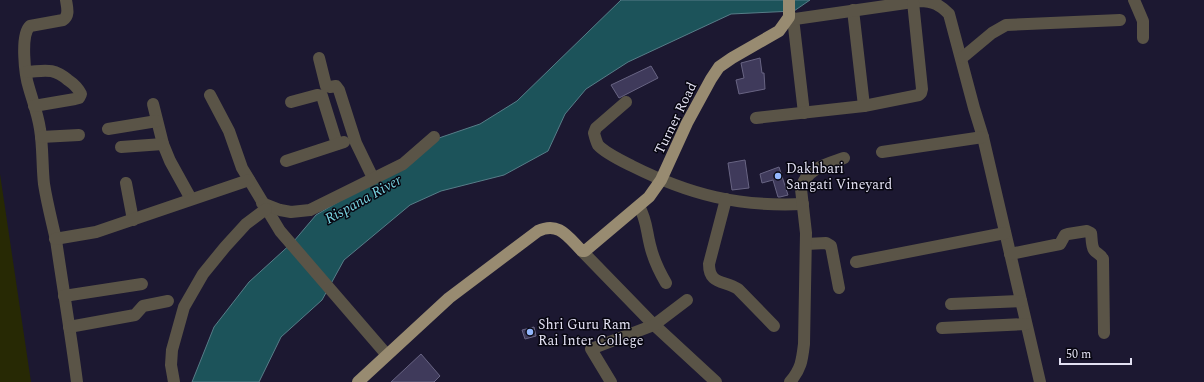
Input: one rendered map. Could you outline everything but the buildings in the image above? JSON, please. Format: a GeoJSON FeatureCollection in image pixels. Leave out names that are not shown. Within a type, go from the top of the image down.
{"type":"FeatureCollection","features":[{"type":"Feature","properties":{"kind":"main road"},"geometry":{"type":"LineString","coordinates":[[790,0],[790,18]]}},
{"type":"Feature","properties":{"kind":"main road","name":"Turner Road"},"geometry":{"type":"LineString","coordinates":[[582,251],[585,251],[649,197],[661,180],[687,123],[719,67],[779,31],[790,18]]}},
{"type":"Feature","properties":{"kind":"main road"},"geometry":{"type":"LineString","coordinates":[[358,382],[449,298],[538,231],[553,227],[560,230],[582,251]]}},
{"type":"Feature","properties":{"kind":"street"},"geometry":{"type":"LineString","coordinates":[[66,0],[68,14],[65,19],[33,25],[27,29],[25,44],[26,72],[28,85],[38,116],[44,184],[55,238],[76,382]]}},
{"type":"Feature","properties":{"kind":"street"},"geometry":{"type":"LineString","coordinates":[[1134,0],[1143,21],[1143,38]]}},
{"type":"Feature","properties":{"kind":"street"},"geometry":{"type":"LineString","coordinates":[[804,113],[790,18],[913,2],[930,1],[941,3],[949,14],[983,137],[1040,382]]}},
{"type":"Feature","properties":{"kind":"street"},"geometry":{"type":"LineString","coordinates":[[756,118],[864,106],[915,97],[921,93],[913,2]]}},
{"type":"Feature","properties":{"kind":"street"},"geometry":{"type":"LineString","coordinates":[[853,10],[864,106]]}},
{"type":"Feature","properties":{"kind":"street"},"geometry":{"type":"LineString","coordinates":[[962,58],[992,33],[1006,25],[1120,20]]}},
{"type":"Feature","properties":{"kind":"street"},"geometry":{"type":"LineString","coordinates":[[319,58],[326,86],[336,86],[339,90],[354,138],[373,178]]}},
{"type":"Feature","properties":{"kind":"street"},"geometry":{"type":"LineString","coordinates":[[26,72],[54,71],[60,73],[75,85],[81,94],[79,98],[34,106]]}},
{"type":"Feature","properties":{"kind":"street"},"geometry":{"type":"LineString","coordinates":[[210,95],[229,131],[242,168],[280,231],[387,355]]}},
{"type":"Feature","properties":{"kind":"street"},"geometry":{"type":"LineString","coordinates":[[291,102],[317,95],[322,96],[337,144]]}},
{"type":"Feature","properties":{"kind":"street"},"geometry":{"type":"LineString","coordinates":[[626,102],[596,128],[594,133],[598,145],[621,160],[661,180],[692,191],[726,199],[760,204],[804,204]]}},
{"type":"Feature","properties":{"kind":"street"},"geometry":{"type":"LineString","coordinates":[[153,104],[163,144],[191,199]]}},
{"type":"Feature","properties":{"kind":"street"},"geometry":{"type":"LineString","coordinates":[[108,129],[157,121]]}},
{"type":"Feature","properties":{"kind":"street"},"geometry":{"type":"LineString","coordinates":[[41,137],[79,135]]}},
{"type":"Feature","properties":{"kind":"street"},"geometry":{"type":"LineString","coordinates":[[264,206],[291,212],[310,210],[403,164],[434,137]]}},
{"type":"Feature","properties":{"kind":"street"},"geometry":{"type":"LineString","coordinates":[[882,152],[983,137]]}},
{"type":"Feature","properties":{"kind":"street"},"geometry":{"type":"LineString","coordinates":[[286,161],[354,138]]}},
{"type":"Feature","properties":{"kind":"street"},"geometry":{"type":"LineString","coordinates":[[121,147],[163,144]]}},
{"type":"Feature","properties":{"kind":"street"},"geometry":{"type":"LineString","coordinates":[[790,382],[797,373],[802,362],[804,344],[806,244],[802,189],[805,178],[820,167],[844,158]]}},
{"type":"Feature","properties":{"kind":"street"},"geometry":{"type":"LineString","coordinates":[[55,238],[96,232],[249,180]]}},
{"type":"Feature","properties":{"kind":"street"},"geometry":{"type":"LineString","coordinates":[[126,183],[133,220]]}},
{"type":"Feature","properties":{"kind":"street"},"geometry":{"type":"LineString","coordinates":[[726,199],[709,264],[709,271],[714,279],[732,285],[738,289],[774,326]]}},
{"type":"Feature","properties":{"kind":"street"},"geometry":{"type":"LineString","coordinates":[[174,382],[172,350],[184,307],[203,274],[225,247],[264,206]]}},
{"type":"Feature","properties":{"kind":"street"},"geometry":{"type":"LineString","coordinates":[[639,206],[646,223],[654,258],[666,283]]}},
{"type":"Feature","properties":{"kind":"street"},"geometry":{"type":"LineString","coordinates":[[1010,254],[1060,244],[1065,235],[1068,234],[1087,231],[1090,233],[1093,247],[1103,259],[1104,333]]}},
{"type":"Feature","properties":{"kind":"street"},"geometry":{"type":"LineString","coordinates":[[856,262],[1005,233]]}},
{"type":"Feature","properties":{"kind":"street"},"geometry":{"type":"LineString","coordinates":[[806,244],[826,243],[831,246],[839,288]]}},
{"type":"Feature","properties":{"kind":"street"},"geometry":{"type":"LineString","coordinates":[[582,251],[654,325],[716,382]]}},
{"type":"Feature","properties":{"kind":"street"},"geometry":{"type":"LineString","coordinates":[[64,296],[142,284]]}},
{"type":"Feature","properties":{"kind":"street"},"geometry":{"type":"LineString","coordinates":[[611,382],[591,349],[654,325],[687,300]]}},
{"type":"Feature","properties":{"kind":"street"},"geometry":{"type":"LineString","coordinates":[[69,327],[135,315],[143,306],[168,301]]}},
{"type":"Feature","properties":{"kind":"street"},"geometry":{"type":"LineString","coordinates":[[951,304],[1021,301]]}},
{"type":"Feature","properties":{"kind":"street"},"geometry":{"type":"LineString","coordinates":[[942,328],[1026,324]]}},
{"type":"Feature","properties":{"kind":"shaded area"},"geometry":{"type":"Polygon","coordinates":[[[0,174],[31,382],[0,382],[0,174]]]}},
{"type":"Feature","properties":{"kind":"water","name":"Rispana River"},"geometry":{"type":"Polygon","coordinates":[[[621,0],[810,0],[794,11],[731,14],[628,62],[586,89],[565,114],[548,151],[504,175],[441,191],[410,205],[344,260],[322,300],[281,337],[259,382],[192,382],[214,327],[249,282],[294,241],[316,215],[375,180],[433,140],[480,124],[517,101],[621,0]]]}},
{"type":"Feature","properties":{"kind":"place","name":"Dakhbari Sangati Vineyard"},"geometry":{"type":"Point","coordinates":[778,176]}},
{"type":"Feature","properties":{"kind":"place","name":"Shri Guru Ram Rai Inter College"},"geometry":{"type":"Point","coordinates":[530,332]}}]}
